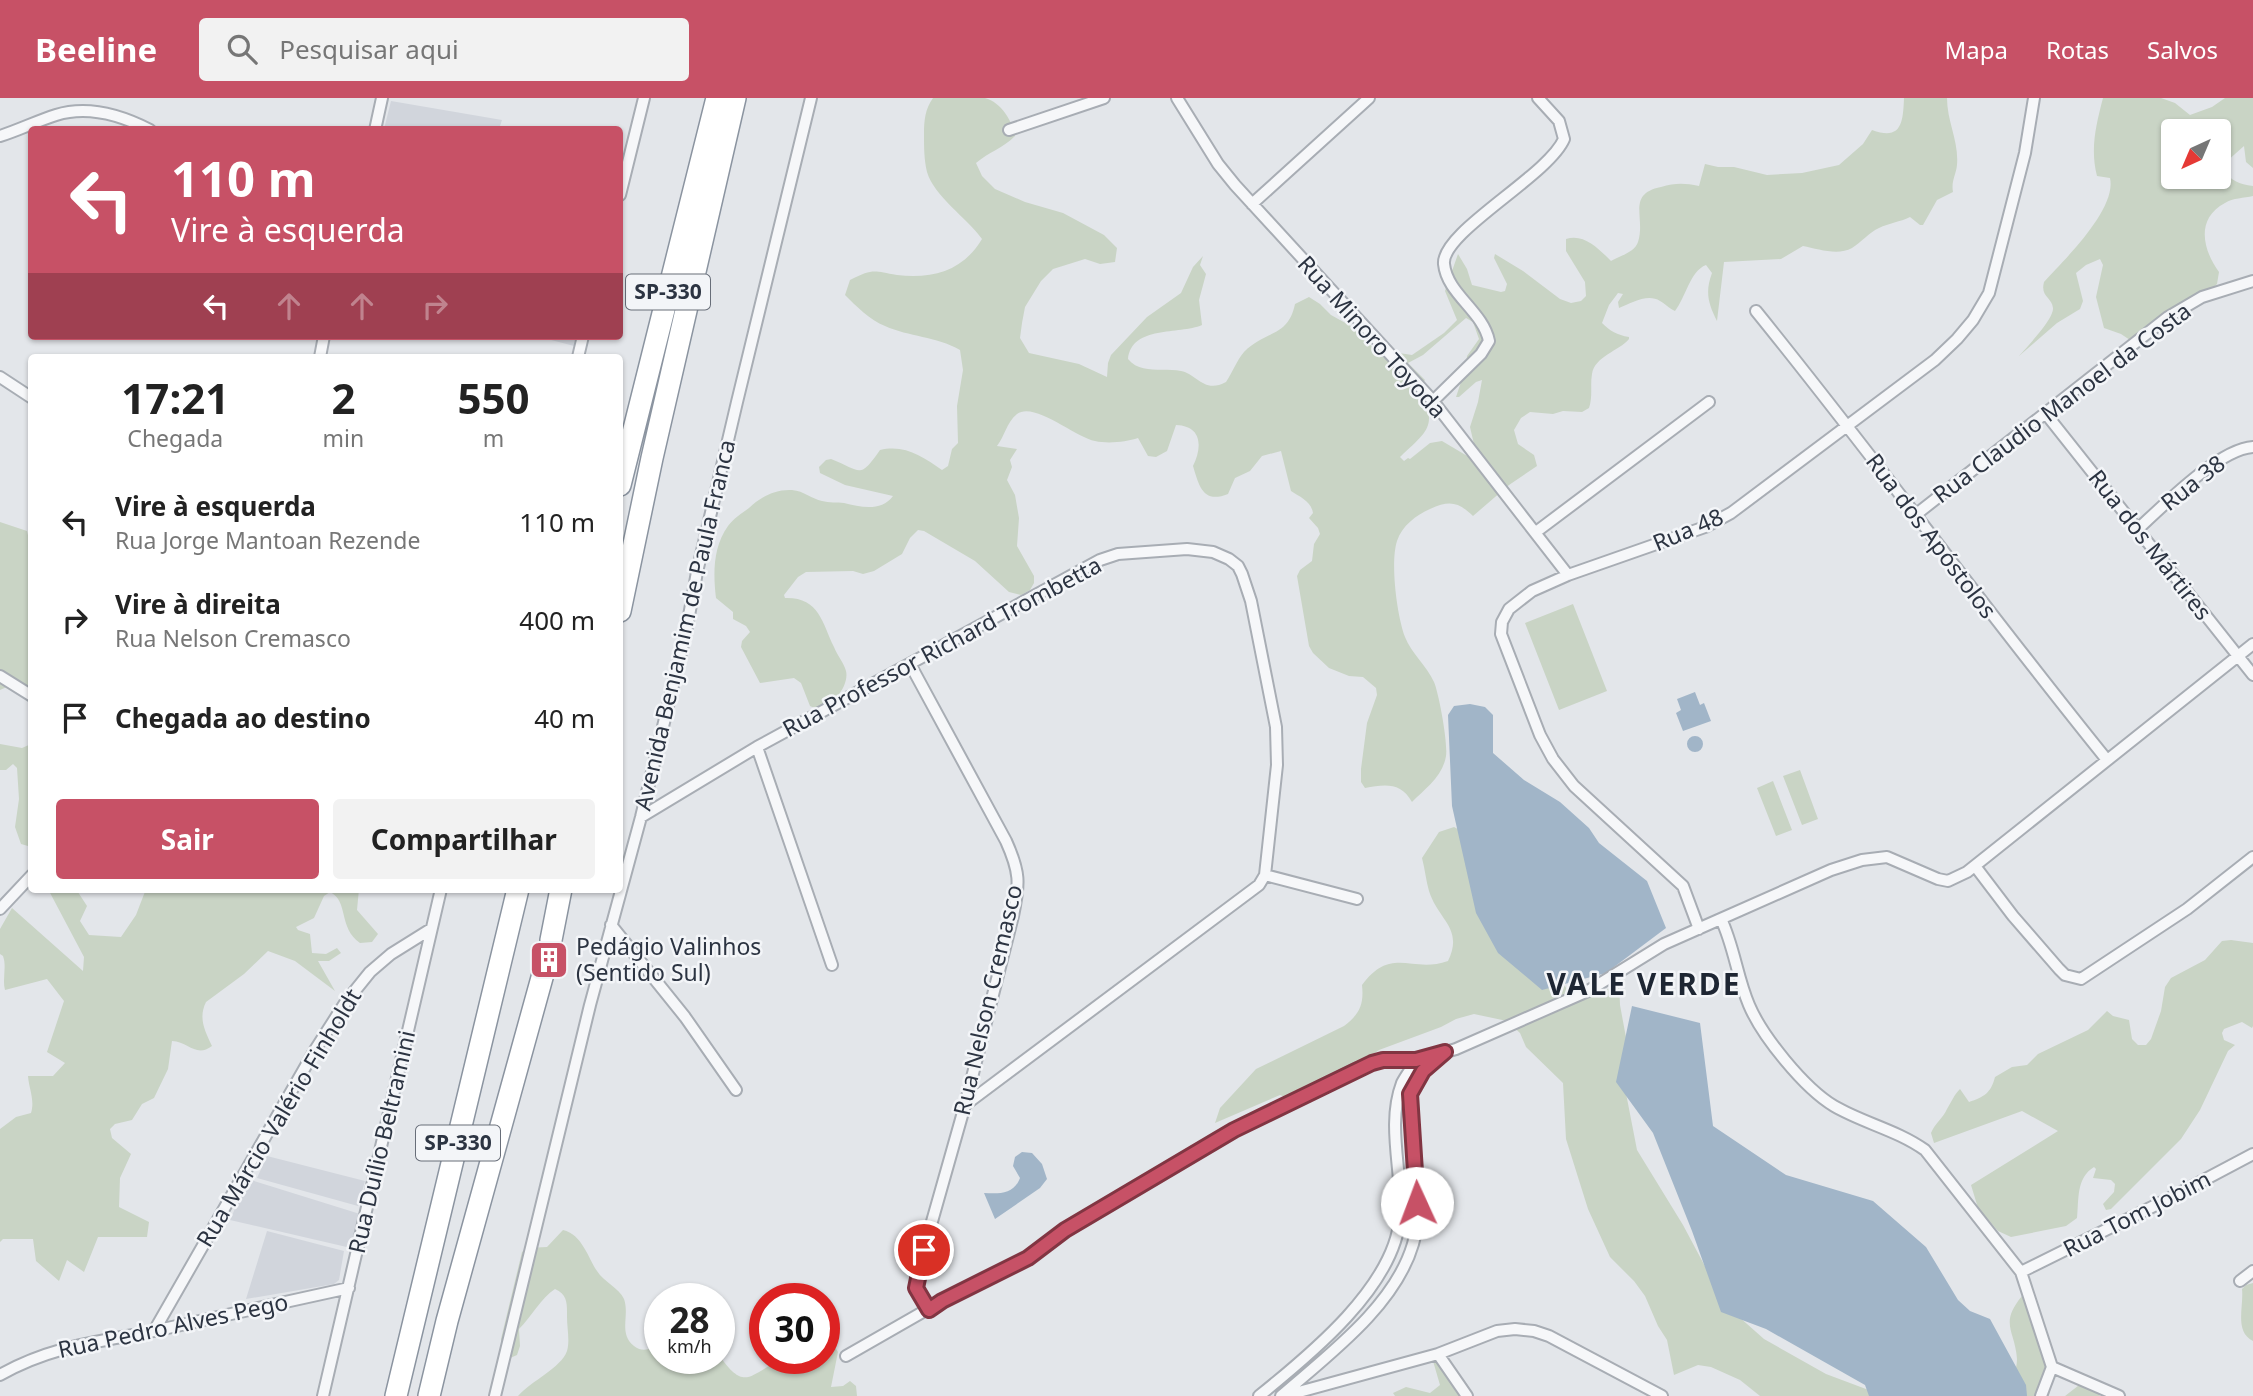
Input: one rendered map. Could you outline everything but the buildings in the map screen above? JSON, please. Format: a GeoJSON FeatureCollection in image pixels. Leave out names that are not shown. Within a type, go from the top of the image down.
{"type":"FeatureCollection","features":[{"type":"Feature","properties":{"kind":"highway","name":"SP-330"},"geometry":{"type":"LineString","coordinates":[[623,473],[717,98]]}},
{"type":"Feature","properties":{"kind":"highway","name":"SP-330"},"geometry":{"type":"LineString","coordinates":[[623,597],[735,98]]}},
{"type":"Feature","properties":{"kind":"highway","name":"SP-330"},"geometry":{"type":"LineString","coordinates":[[396,1396],[517,893]]}},
{"type":"Feature","properties":{"kind":"highway"},"geometry":{"type":"LineString","coordinates":[[551,940],[560,893]]}},
{"type":"Feature","properties":{"kind":"highway","name":"SP-330"},"geometry":{"type":"LineString","coordinates":[[429,1396],[542,974]]}},
{"type":"Feature","properties":{"kind":"street"},"geometry":{"type":"LineString","coordinates":[[376,126],[382,98]]}},
{"type":"Feature","properties":{"kind":"street"},"geometry":{"type":"LineString","coordinates":[[623,183],[644,98]]}},
{"type":"Feature","properties":{"kind":"street","name":"Avenida Benjamim de Paula Franca"},"geometry":{"type":"LineString","coordinates":[[623,882],[686,632],[697,572],[811,98]]}},
{"type":"Feature","properties":{"kind":"street"},"geometry":{"type":"LineString","coordinates":[[1009,130],[1104,98]]}},
{"type":"Feature","properties":{"kind":"street","name":"Rua Minoro Toyoda"},"geometry":{"type":"LineString","coordinates":[[1177,98],[1218,164],[1433,401],[1568,575]]}},
{"type":"Feature","properties":{"kind":"street"},"geometry":{"type":"LineString","coordinates":[[1252,204],[1369,98]]}},
{"type":"Feature","properties":{"kind":"street"},"geometry":{"type":"LineString","coordinates":[[1433,401],[1481,354],[1489,341],[1487,330],[1450,281],[1444,267],[1446,253],[1472,224],[1551,160],[1564,139],[1559,121],[1538,98]]}},
{"type":"Feature","properties":{"kind":"street","name":"Rua 48"},"geometry":{"type":"LineString","coordinates":[[1699,929],[1683,886],[1574,786],[1553,759],[1540,735],[1501,634],[1502,622],[1509,609],[1532,591],[1720,519],[1935,360],[1973,320],[1989,293],[2025,153],[2034,98]]}},
{"type":"Feature","properties":{"kind":"street"},"geometry":{"type":"LineString","coordinates":[[0,136],[76,110],[112,114],[140,126]]}},
{"type":"Feature","properties":{"kind":"street","name":"Rua Claudio Manoel da Costa"},"geometry":{"type":"LineString","coordinates":[[1914,516],[2168,317],[2202,297],[2253,281]]}},
{"type":"Feature","properties":{"kind":"street","name":"Rua dos Apóstolos"},"geometry":{"type":"LineString","coordinates":[[1756,311],[1849,426],[1914,516],[2107,760]]}},
{"type":"Feature","properties":{"kind":"street"},"geometry":{"type":"LineString","coordinates":[[0,377],[28,395]]}},
{"type":"Feature","properties":{"kind":"street"},"geometry":{"type":"LineString","coordinates":[[1536,532],[1709,402]]}},
{"type":"Feature","properties":{"kind":"street","name":"Rua dos Mártires"},"geometry":{"type":"LineString","coordinates":[[2046,414],[2253,675]]}},
{"type":"Feature","properties":{"kind":"street","name":"Rua 38"},"geometry":{"type":"LineString","coordinates":[[2138,528],[2224,457],[2242,447],[2253,447]]}},
{"type":"Feature","properties":{"kind":"street","name":"Rua Professor Richard Trombetta"},"geometry":{"type":"LineString","coordinates":[[641,817],[757,747],[1100,560],[1118,554],[1187,549],[1213,552],[1238,566],[1251,601],[1276,727],[1277,765],[1265,876]]}},
{"type":"Feature","properties":{"kind":"street"},"geometry":{"type":"LineString","coordinates":[[846,1356],[942,1301],[1028,1258],[1065,1230],[1234,1130],[1355,1069],[1383,1060],[1416,1060],[1445,1052],[1564,1003],[1610,979],[1664,944],[1831,870],[1862,860],[1887,857],[1948,881],[1968,872],[2253,644]]}},
{"type":"Feature","properties":{"kind":"street","name":"Rua Nelson Cremasco"},"geometry":{"type":"LineString","coordinates":[[910,664],[1018,867],[1018,893],[1013,916],[965,1105],[916,1278],[916,1288],[929,1310]]}},
{"type":"Feature","properties":{"kind":"street"},"geometry":{"type":"LineString","coordinates":[[0,676],[28,694]]}},
{"type":"Feature","properties":{"kind":"street"},"geometry":{"type":"LineString","coordinates":[[757,747],[832,965]]}},
{"type":"Feature","properties":{"kind":"street"},"geometry":{"type":"LineString","coordinates":[[1975,866],[2013,916],[2059,969],[2065,975],[2081,979],[2187,909],[2253,857]]}},
{"type":"Feature","properties":{"kind":"street"},"geometry":{"type":"LineString","coordinates":[[965,1105],[1166,956],[1259,885],[1265,876],[1357,899]]}},
{"type":"Feature","properties":{"kind":"street"},"geometry":{"type":"LineString","coordinates":[[0,909],[28,879]]}},
{"type":"Feature","properties":{"kind":"street","name":"Rua Duílio Beltramini"},"geometry":{"type":"LineString","coordinates":[[323,1396],[440,893]]}},
{"type":"Feature","properties":{"kind":"street","name":"Avenida Benjamim de Paula Franca"},"geometry":{"type":"LineString","coordinates":[[495,1396],[620,893]]}},
{"type":"Feature","properties":{"kind":"street"},"geometry":{"type":"LineString","coordinates":[[1721,919],[1730,938],[1748,1004],[1759,1024],[1793,1070],[1834,1106],[1913,1141],[1925,1150],[2021,1272],[2052,1367],[2041,1396]]}},
{"type":"Feature","properties":{"kind":"street"},"geometry":{"type":"LineString","coordinates":[[611,925],[685,1017],[736,1090]]}},
{"type":"Feature","properties":{"kind":"street","name":"Rua Márcio Valério Finholdt"},"geometry":{"type":"LineString","coordinates":[[154,1331],[315,1050],[345,1003],[370,972],[391,954],[430,929]]}},
{"type":"Feature","properties":{"kind":"street"},"geometry":{"type":"LineString","coordinates":[[1282,1396],[1347,1339],[1376,1307],[1406,1261],[1418,1222],[1410,1094],[1423,1071],[1445,1052]]}},
{"type":"Feature","properties":{"kind":"street"},"geometry":{"type":"LineString","coordinates":[[1259,1396],[1350,1313],[1370,1289],[1396,1242],[1400,1217],[1396,1138],[1398,1095],[1403,1080],[1416,1060]]}},
{"type":"Feature","properties":{"kind":"street","name":"Rua Tom Jobim"},"geometry":{"type":"LineString","coordinates":[[2021,1272],[2158,1205],[2253,1154]]}},
{"type":"Feature","properties":{"kind":"street"},"geometry":{"type":"LineString","coordinates":[[2240,1281],[2253,1271]]}},
{"type":"Feature","properties":{"kind":"street","name":"Rua Pedro Alves Pego"},"geometry":{"type":"LineString","coordinates":[[0,1375],[57,1349],[154,1331],[349,1288]]}},
{"type":"Feature","properties":{"kind":"street"},"geometry":{"type":"LineString","coordinates":[[1282,1396],[1438,1354],[1497,1331],[1515,1329],[1549,1336],[1662,1396]]}},
{"type":"Feature","properties":{"kind":"street"},"geometry":{"type":"LineString","coordinates":[[1438,1354],[1467,1396]]}},
{"type":"Feature","properties":{"kind":"street"},"geometry":{"type":"LineString","coordinates":[[2052,1367],[2119,1396]]}},
{"type":"Feature","properties":{"kind":"shaded area"},"geometry":{"type":"Polygon","coordinates":[[[391,101],[502,120],[500,126],[385,126],[391,101]]]}},
{"type":"Feature","properties":{"kind":"shaded area"},"geometry":{"type":"Polygon","coordinates":[[[551,340],[575,340],[574,346],[551,340]]]}},
{"type":"Feature","properties":{"kind":"shaded area"},"geometry":{"type":"Polygon","coordinates":[[[267,1156],[365,1181],[358,1206],[257,1178],[267,1156]]]}},
{"type":"Feature","properties":{"kind":"shaded area"},"geometry":{"type":"Polygon","coordinates":[[[248,1179],[360,1214],[351,1248],[230,1220],[248,1179]]]}},
{"type":"Feature","properties":{"kind":"shaded area"},"geometry":{"type":"Polygon","coordinates":[[[267,1231],[344,1251],[339,1280],[334,1284],[246,1299],[267,1231]]]}},
{"type":"Feature","properties":{"kind":"green space"},"geometry":{"type":"Polygon","coordinates":[[[933,98],[991,100],[1009,119],[1015,136],[976,163],[982,176],[995,189],[1025,202],[1063,213],[1104,235],[1117,248],[1115,262],[1100,264],[1085,259],[1053,269],[1041,281],[1025,307],[1022,323],[1020,338],[1029,353],[1079,364],[1107,377],[1111,355],[1147,317],[1181,293],[1193,267],[1203,256],[1200,265],[1206,274],[1199,300],[1202,325],[1147,336],[1131,348],[1128,359],[1146,369],[1181,371],[1212,386],[1226,382],[1244,352],[1287,323],[1295,304],[1309,297],[1331,315],[1349,325],[1383,357],[1392,359],[1399,353],[1412,355],[1444,333],[1457,320],[1445,291],[1458,254],[1472,285],[1505,291],[1507,284],[1494,258],[1495,254],[1560,299],[1571,303],[1581,301],[1586,296],[1585,282],[1566,251],[1566,239],[1585,240],[1611,261],[1631,251],[1638,242],[1640,201],[1650,190],[1675,184],[1699,186],[1705,164],[1734,167],[1767,175],[1802,173],[1839,165],[1863,144],[1872,130],[1890,133],[1899,127],[1904,98],[1947,98],[1957,165],[1953,192],[1937,200],[1923,225],[1910,217],[1879,228],[1852,248],[1841,251],[1803,246],[1781,259],[1724,262],[1717,321],[1708,297],[1712,273],[1706,265],[1696,273],[1675,311],[1650,298],[1619,308],[1618,302],[1623,294],[1618,293],[1609,305],[1602,323],[1629,339],[1602,358],[1594,368],[1589,408],[1582,412],[1563,411],[1553,414],[1530,412],[1521,418],[1514,430],[1518,444],[1534,455],[1537,466],[1509,485],[1473,516],[1458,505],[1443,504],[1420,514],[1406,526],[1399,536],[1395,551],[1394,576],[1399,616],[1408,643],[1434,682],[1443,719],[1446,750],[1441,770],[1412,802],[1408,795],[1398,788],[1386,785],[1365,788],[1361,782],[1367,723],[1377,695],[1376,688],[1363,677],[1349,676],[1329,668],[1309,646],[1297,576],[1300,570],[1312,561],[1314,544],[1320,534],[1309,518],[1313,513],[1310,505],[1291,491],[1281,451],[1262,456],[1250,471],[1235,478],[1228,494],[1213,497],[1203,491],[1197,480],[1193,466],[1198,452],[1198,439],[1191,429],[1185,426],[1176,425],[1167,451],[1156,457],[1148,456],[1138,438],[1117,442],[1095,441],[1034,412],[1024,411],[1017,414],[1010,421],[997,446],[1017,449],[1010,460],[1012,467],[1007,480],[1015,495],[1019,518],[1017,546],[1034,576],[1030,590],[1021,595],[1009,592],[975,561],[918,530],[910,538],[902,554],[874,571],[863,574],[853,571],[806,572],[798,577],[784,595],[785,598],[796,599],[812,606],[822,620],[846,671],[844,685],[836,698],[823,706],[810,706],[801,683],[794,678],[760,683],[741,647],[742,641],[750,632],[746,626],[733,619],[733,612],[716,598],[717,551],[730,523],[763,497],[786,490],[800,492],[825,502],[864,507],[883,504],[893,496],[845,485],[820,473],[819,467],[831,459],[859,470],[868,466],[880,450],[898,449],[921,456],[942,470],[948,466],[952,449],[958,443],[957,406],[963,370],[960,350],[879,323],[845,295],[850,280],[869,272],[923,276],[956,266],[966,259],[982,239],[936,190],[927,172],[924,124],[933,98]],[[1466,318],[1423,355],[1408,363],[1425,380],[1419,387],[1429,419],[1424,433],[1400,457],[1404,461],[1430,443],[1442,441],[1474,460],[1477,457],[1470,427],[1482,380],[1456,397],[1467,356],[1479,339],[1473,322],[1466,318]]]}},
{"type":"Feature","properties":{"kind":"green space"},"geometry":{"type":"Polygon","coordinates":[[[2103,98],[2161,98],[2175,103],[2190,115],[2212,107],[2225,98],[2253,98],[2253,168],[2246,162],[2244,146],[2231,158],[2231,119],[2161,119],[2161,189],[2231,189],[2231,177],[2253,186],[2253,196],[2228,201],[2209,217],[2206,245],[2219,272],[2217,284],[2204,297],[2130,340],[2104,328],[2096,297],[2103,265],[2100,259],[2076,273],[2083,301],[2080,309],[2057,323],[2019,356],[2052,313],[2052,304],[2044,291],[2044,282],[2087,233],[2097,219],[2110,190],[2110,178],[2097,176],[2095,137],[2103,98]]]}},
{"type":"Feature","properties":{"kind":"green space"},"geometry":{"type":"Polygon","coordinates":[[[0,522],[27,531],[28,535],[28,685],[9,686],[0,690],[0,522]]]}},
{"type":"Feature","properties":{"kind":"green space"},"geometry":{"type":"Polygon","coordinates":[[[1573,604],[1607,691],[1559,710],[1525,623],[1573,604]]]}},
{"type":"Feature","properties":{"kind":"green space"},"geometry":{"type":"Polygon","coordinates":[[[0,744],[22,748],[28,745],[28,846],[21,844],[15,827],[19,799],[17,768],[13,764],[6,770],[0,770],[0,744]]]}},
{"type":"Feature","properties":{"kind":"green space"},"geometry":{"type":"Polygon","coordinates":[[[1800,770],[1818,819],[1802,825],[1783,776],[1800,770]]]}},
{"type":"Feature","properties":{"kind":"green space"},"geometry":{"type":"Polygon","coordinates":[[[1773,781],[1792,830],[1776,836],[1757,788],[1773,781]]]}},
{"type":"Feature","properties":{"kind":"green space"},"geometry":{"type":"Polygon","coordinates":[[[1454,827],[1467,834],[1570,994],[1583,986],[1581,991],[1585,997],[1595,996],[1619,983],[1627,1043],[1624,1083],[1637,1150],[1683,1225],[1723,1300],[1764,1339],[1826,1374],[1874,1392],[1877,1396],[1760,1396],[1740,1380],[1711,1367],[1698,1365],[1674,1375],[1667,1340],[1645,1296],[1610,1257],[1588,1209],[1566,1139],[1563,1083],[1526,1047],[1520,1033],[1507,1021],[1474,1014],[1456,1019],[1379,1050],[1313,1097],[1299,1102],[1280,1095],[1215,1123],[1220,1108],[1256,1069],[1349,1022],[1360,1008],[1362,985],[1383,966],[1393,963],[1423,965],[1448,961],[1452,950],[1451,932],[1429,891],[1422,858],[1439,832],[1454,827]]]}},
{"type":"Feature","properties":{"kind":"green space"},"geometry":{"type":"Polygon","coordinates":[[[50,893],[79,893],[87,906],[80,921],[89,935],[121,937],[136,915],[144,893],[328,893],[324,896],[314,918],[296,927],[310,934],[312,953],[326,954],[337,948],[341,953],[329,961],[318,961],[335,991],[295,961],[268,951],[244,974],[206,1002],[203,1019],[212,1046],[197,1050],[172,1041],[168,1069],[154,1098],[142,1104],[132,1120],[115,1124],[110,1129],[112,1138],[131,1154],[120,1178],[119,1207],[149,1222],[147,1237],[98,1237],[84,1272],[67,1260],[59,1281],[36,1261],[33,1239],[3,1239],[0,1242],[0,1129],[16,1117],[31,1113],[32,1099],[28,1076],[53,1076],[65,1063],[47,1052],[64,1001],[47,979],[5,990],[0,929],[12,908],[83,971],[84,957],[50,893]]]}},
{"type":"Feature","properties":{"kind":"green space"},"geometry":{"type":"Polygon","coordinates":[[[332,893],[359,893],[357,910],[378,934],[372,942],[360,943],[353,937],[336,896],[332,893]]]}},
{"type":"Feature","properties":{"kind":"green space"},"geometry":{"type":"Polygon","coordinates":[[[2222,941],[2253,943],[2253,1026],[2252,1028],[2242,1022],[2224,1029],[2224,1040],[2235,1045],[2228,1051],[2200,1110],[2181,1139],[2111,1209],[2106,1210],[2103,1204],[2114,1192],[2115,1184],[2111,1180],[2093,1178],[2096,1169],[2094,1167],[2081,1183],[2077,1218],[2066,1226],[2011,1237],[1998,1231],[1978,1208],[1971,1185],[2058,1131],[2022,1111],[1934,1143],[1931,1133],[1958,1091],[1960,1089],[1969,1102],[1979,1098],[1989,1091],[1995,1077],[2012,1067],[2027,1065],[2038,1054],[2088,1030],[2107,1011],[2113,1016],[2129,1020],[2132,1039],[2138,1045],[2146,1045],[2151,1039],[2161,1011],[2165,987],[2171,978],[2205,960],[2222,941]]]}},
{"type":"Feature","properties":{"kind":"green space"},"geometry":{"type":"Polygon","coordinates":[[[563,1230],[570,1232],[580,1241],[600,1275],[622,1295],[625,1305],[625,1330],[629,1341],[637,1348],[644,1350],[644,1374],[735,1373],[743,1377],[754,1374],[834,1374],[831,1387],[843,1386],[850,1381],[856,1386],[857,1396],[518,1396],[559,1363],[567,1351],[567,1304],[565,1297],[555,1289],[519,1329],[520,1346],[517,1355],[508,1359],[501,1355],[501,1339],[522,1252],[527,1248],[547,1247],[563,1230]]]}},
{"type":"Feature","properties":{"kind":"green space"},"geometry":{"type":"Polygon","coordinates":[[[2253,1283],[2253,1341],[2247,1337],[2241,1318],[2242,1289],[2253,1283]]]}},
{"type":"Feature","properties":{"kind":"green space"},"geometry":{"type":"Polygon","coordinates":[[[2022,1296],[2037,1316],[2046,1343],[2051,1371],[2049,1396],[2006,1396],[2017,1359],[2010,1327],[2011,1314],[2022,1296]]]}},
{"type":"Feature","properties":{"kind":"green space"},"geometry":{"type":"Polygon","coordinates":[[[1433,1361],[1462,1378],[1472,1396],[1395,1396],[1393,1393],[1406,1387],[1430,1393],[1440,1385],[1433,1361]]]}},
{"type":"Feature","properties":{"kind":"green space"},"geometry":{"type":"Polygon","coordinates":[[[2083,1382],[2095,1387],[2100,1396],[2065,1396],[2083,1382]]]}},
{"type":"Feature","properties":{"kind":"water"},"geometry":{"type":"Polygon","coordinates":[[[1695,692],[1700,705],[1704,703],[1711,721],[1683,731],[1676,713],[1681,710],[1677,699],[1695,692]]]}},
{"type":"Feature","properties":{"kind":"water"},"geometry":{"type":"Polygon","coordinates":[[[1470,704],[1485,707],[1493,715],[1493,753],[1524,780],[1560,802],[1589,828],[1599,843],[1647,881],[1666,928],[1606,973],[1542,990],[1498,953],[1476,913],[1452,806],[1448,715],[1454,706],[1470,704]]]}},
{"type":"Feature","properties":{"kind":"water"},"geometry":{"type":"Polygon","coordinates":[[[1695,736],[1701,738],[1701,750],[1695,752],[1689,750],[1687,744],[1689,738],[1695,736]]]}},
{"type":"Feature","properties":{"kind":"water"},"geometry":{"type":"Polygon","coordinates":[[[1632,1006],[1700,1023],[1713,1126],[1786,1175],[1873,1201],[1926,1247],[1958,1300],[1970,1311],[1990,1319],[2026,1385],[2027,1396],[1869,1396],[1865,1385],[1766,1329],[1721,1312],[1653,1133],[1616,1082],[1632,1006]]]}},
{"type":"Feature","properties":{"kind":"water"},"geometry":{"type":"Polygon","coordinates":[[[1022,1152],[1032,1153],[1042,1164],[1047,1179],[1040,1188],[995,1219],[984,1193],[1001,1193],[1014,1187],[1020,1178],[1013,1166],[1015,1157],[1022,1152]]]}},
{"type":"Feature","properties":{"kind":"tunnel"},"geometry":{"type":"LineString","coordinates":[[543,974],[551,940]]}},
{"type":"Feature","properties":{"kind":"place","name":"Pedágio Valinhos (Sentido Sul)"},"geometry":{"type":"Point","coordinates":[549,960]}},
{"type":"Feature","properties":{"kind":"district","name":"VALE VERDE"},"geometry":{"type":"Point","coordinates":[1644,985]}},
{"type":"Feature","properties":{"kind":"route"},"geometry":{"type":"LineString","coordinates":[[924,1250],[916,1288],[929,1310],[1028,1258],[1065,1230],[1234,1130],[1355,1069],[1383,1060],[1416,1060],[1445,1052],[1423,1071],[1410,1094],[1417,1203]]}}]}
